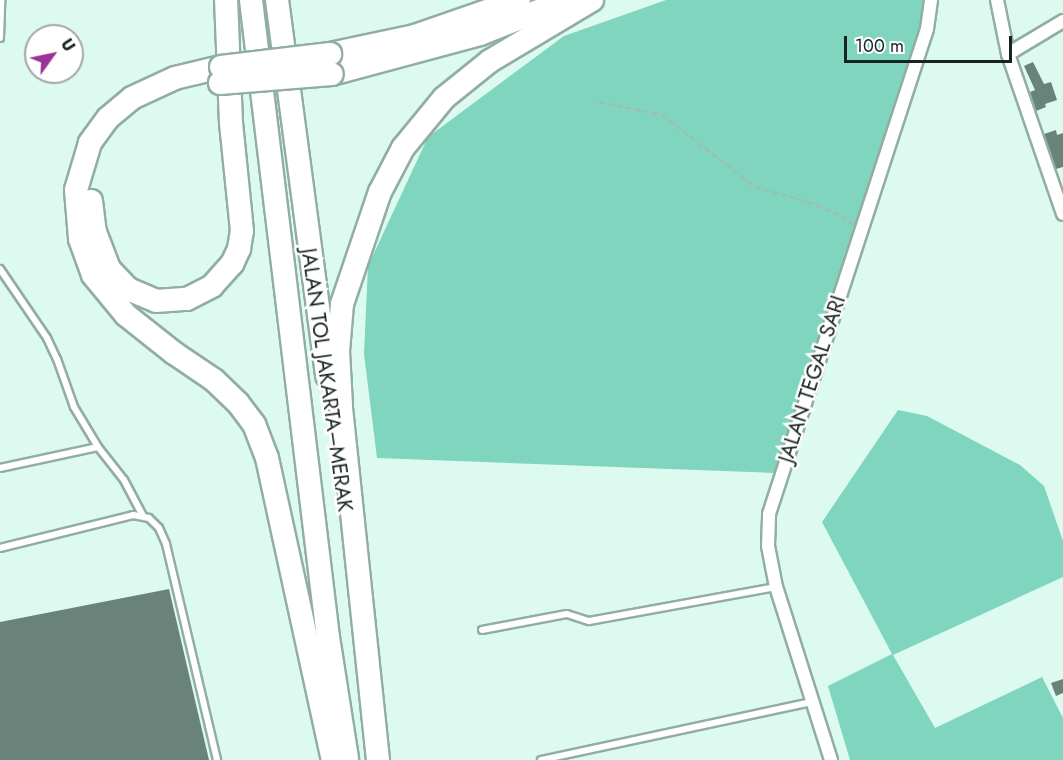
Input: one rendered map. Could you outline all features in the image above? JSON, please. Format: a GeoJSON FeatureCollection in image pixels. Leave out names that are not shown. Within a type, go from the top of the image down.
{"type":"FeatureCollection","features":[{"type":"Feature","properties":{"kind":"highway"},"geometry":{"type":"LineString","coordinates":[[221,75],[136,109],[116,127],[99,151],[90,196],[95,232],[109,269],[128,289],[156,301],[187,299],[212,286],[232,264],[239,249],[242,231],[231,123],[226,0]]}},
{"type":"Feature","properties":{"kind":"highway","name":"JALAN TOL JAKARTA–MERAK"},"geometry":{"type":"LineString","coordinates":[[251,0],[328,637],[347,760]]}},
{"type":"Feature","properties":{"kind":"highway","name":"JALAN TOL JAKARTA–MERAK"},"geometry":{"type":"LineString","coordinates":[[277,0],[378,760]]}},
{"type":"Feature","properties":{"kind":"highway"},"geometry":{"type":"LineString","coordinates":[[331,64],[519,0]]}},
{"type":"Feature","properties":{"kind":"highway"},"geometry":{"type":"LineString","coordinates":[[333,760],[267,458],[254,424],[238,403],[214,380],[126,315],[93,275],[80,239],[76,190],[90,143],[108,118],[132,98],[175,78],[331,64],[480,34],[566,0]]}},
{"type":"Feature","properties":{"kind":"highway"},"geometry":{"type":"LineString","coordinates":[[378,760],[341,405],[338,351],[342,304],[380,192],[403,148],[437,106],[490,61],[592,0]]}},
{"type":"Feature","properties":{"kind":"street","name":"JALAN TEGAL SARI"},"geometry":{"type":"LineString","coordinates":[[831,760],[776,587],[768,540],[769,514],[927,29],[931,0]]}},
{"type":"Feature","properties":{"kind":"street"},"geometry":{"type":"LineString","coordinates":[[997,0],[1008,54],[1063,214]]}},
{"type":"Feature","properties":{"kind":"street"},"geometry":{"type":"LineString","coordinates":[[1008,54],[1063,21]]}},
{"type":"Feature","properties":{"kind":"lane"},"geometry":{"type":"LineString","coordinates":[[0,0],[0,38]]}},
{"type":"Feature","properties":{"kind":"lane"},"geometry":{"type":"LineString","coordinates":[[0,269],[47,338],[57,358],[74,407],[98,447],[124,480],[143,516],[159,528],[166,544],[217,760]]}},
{"type":"Feature","properties":{"kind":"lane"},"geometry":{"type":"LineString","coordinates":[[0,468],[98,447]]}},
{"type":"Feature","properties":{"kind":"lane"},"geometry":{"type":"LineString","coordinates":[[0,548],[133,515],[143,516]]}},
{"type":"Feature","properties":{"kind":"lane"},"geometry":{"type":"LineString","coordinates":[[482,630],[567,614],[589,621],[776,587]]}},
{"type":"Feature","properties":{"kind":"lane"},"geometry":{"type":"LineString","coordinates":[[542,760],[811,702]]}},
{"type":"Feature","properties":{"kind":"path"},"geometry":{"type":"LineString","coordinates":[[599,102],[662,115],[755,187],[808,202],[841,216],[860,231]]}},
{"type":"Feature","properties":{"kind":"green space"},"geometry":{"type":"Polygon","coordinates":[[[666,0],[924,0],[924,17],[774,473],[377,458],[364,354],[368,266],[428,137],[564,36],[666,0]]]}},
{"type":"Feature","properties":{"kind":"green space"},"geometry":{"type":"Polygon","coordinates":[[[898,410],[927,416],[1020,465],[1044,486],[1063,541],[1063,577],[893,655],[935,728],[1042,677],[1063,718],[1063,760],[850,760],[828,686],[892,654],[822,522],[898,410]]]}},
{"type":"Feature","properties":{"kind":"building"},"geometry":{"type":"Polygon","coordinates":[[[1033,62],[1044,84],[1051,82],[1057,100],[1045,104],[1046,107],[1036,111],[1030,92],[1035,90],[1024,66],[1033,62]]]}},
{"type":"Feature","properties":{"kind":"building"},"geometry":{"type":"Polygon","coordinates":[[[1056,130],[1057,135],[1063,133],[1063,167],[1056,169],[1044,134],[1056,130]]]}},
{"type":"Feature","properties":{"kind":"building"},"geometry":{"type":"Polygon","coordinates":[[[169,589],[209,760],[0,760],[0,622],[169,589]]]}},
{"type":"Feature","properties":{"kind":"building"},"geometry":{"type":"Polygon","coordinates":[[[1063,679],[1063,693],[1056,696],[1051,683],[1063,679]]]}}]}
